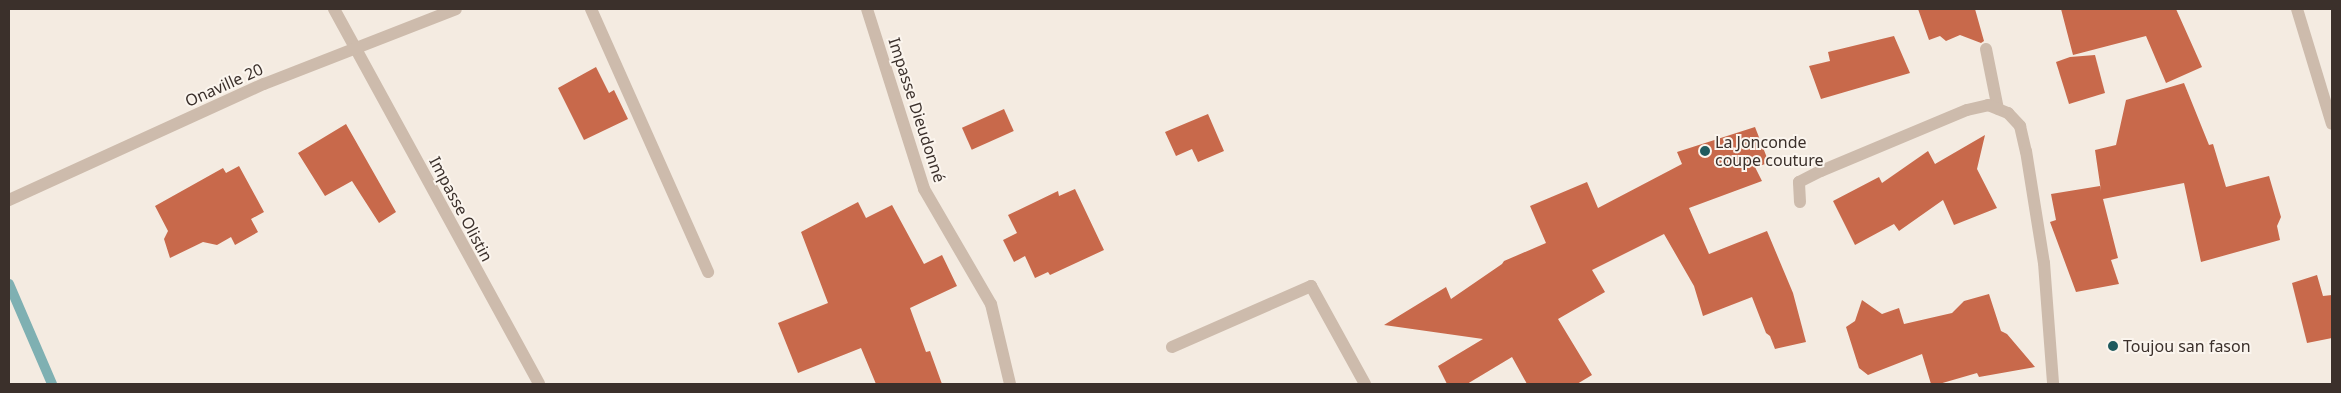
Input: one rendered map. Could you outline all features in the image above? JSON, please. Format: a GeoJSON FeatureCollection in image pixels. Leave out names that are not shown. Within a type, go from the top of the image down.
{"type":"FeatureCollection","features":[{"type":"Feature","properties":{"kind":"street","name":"Impasse Olistin"},"geometry":{"type":"LineString","coordinates":[[334,9],[539,384]]}},
{"type":"Feature","properties":{"kind":"street","name":"Onaville 20"},"geometry":{"type":"LineString","coordinates":[[9,200],[264,84],[456,9]]}},
{"type":"Feature","properties":{"kind":"street"},"geometry":{"type":"LineString","coordinates":[[590,9],[708,272]]}},
{"type":"Feature","properties":{"kind":"street","name":"Impasse Dieudonné"},"geometry":{"type":"LineString","coordinates":[[867,9],[924,189],[991,304],[1010,384]]}},
{"type":"Feature","properties":{"kind":"street"},"geometry":{"type":"LineString","coordinates":[[2298,9],[2332,124]]}},
{"type":"Feature","properties":{"kind":"street"},"geometry":{"type":"LineString","coordinates":[[1986,49],[1998,109]]}},
{"type":"Feature","properties":{"kind":"street"},"geometry":{"type":"LineString","coordinates":[[1800,202],[1799,182],[1821,171],[1967,110],[1988,106],[2008,113],[2020,126],[2026,151],[2044,263],[2053,384]]}},
{"type":"Feature","properties":{"kind":"street"},"geometry":{"type":"LineString","coordinates":[[1172,347],[1311,286],[1365,384]]}},
{"type":"Feature","properties":{"kind":"building"},"geometry":{"type":"Polygon","coordinates":[[[1918,9],[1975,9],[1984,41],[1981,43],[1960,35],[1946,41],[1940,36],[1929,40],[1918,9]]]}},
{"type":"Feature","properties":{"kind":"building"},"geometry":{"type":"Polygon","coordinates":[[[2061,9],[2176,9],[2202,67],[2166,83],[2146,36],[2073,55],[2061,9]]]}},
{"type":"Feature","properties":{"kind":"building"},"geometry":{"type":"Polygon","coordinates":[[[1894,36],[1910,73],[1821,99],[1809,66],[1830,61],[1828,52],[1894,36]]]}},
{"type":"Feature","properties":{"kind":"building"},"geometry":{"type":"Polygon","coordinates":[[[2095,55],[2105,93],[2069,104],[2056,62],[2070,57],[2095,55]]]}},
{"type":"Feature","properties":{"kind":"building"},"geometry":{"type":"Polygon","coordinates":[[[596,67],[609,93],[614,90],[628,119],[584,140],[558,88],[596,67]]]}},
{"type":"Feature","properties":{"kind":"building"},"geometry":{"type":"Polygon","coordinates":[[[2184,83],[2209,145],[2213,144],[2226,187],[2269,176],[2281,217],[2277,226],[2280,240],[2201,262],[2184,183],[2103,199],[2118,258],[2111,260],[2119,284],[2076,292],[2050,222],[2056,220],[2051,194],[2100,186],[2101,191],[2095,150],[2116,145],[2126,100],[2184,83]]]}},
{"type":"Feature","properties":{"kind":"building"},"geometry":{"type":"Polygon","coordinates":[[[1004,109],[1014,131],[972,150],[962,128],[1004,109]]]}},
{"type":"Feature","properties":{"kind":"building"},"geometry":{"type":"Polygon","coordinates":[[[1208,114],[1224,151],[1198,162],[1192,149],[1176,156],[1165,132],[1208,114]]]}},
{"type":"Feature","properties":{"kind":"building"},"geometry":{"type":"Polygon","coordinates":[[[346,124],[396,212],[379,223],[352,181],[325,196],[298,153],[346,124]]]}},
{"type":"Feature","properties":{"kind":"building"},"geometry":{"type":"Polygon","coordinates":[[[1755,127],[1769,163],[1755,167],[1762,181],[1689,208],[1709,254],[1767,231],[1793,293],[1806,342],[1775,349],[1770,336],[1766,333],[1752,297],[1703,316],[1694,286],[1664,234],[1592,270],[1605,292],[1558,319],[1592,375],[1577,384],[1527,384],[1512,357],[1467,384],[1447,384],[1438,366],[1483,339],[1384,325],[1446,287],[1451,299],[1504,261],[1546,243],[1530,206],[1587,182],[1598,208],[1682,164],[1677,152],[1755,127]]]}},
{"type":"Feature","properties":{"kind":"building"},"geometry":{"type":"Polygon","coordinates":[[[1985,135],[1977,169],[1997,208],[1954,225],[1943,200],[1899,231],[1894,224],[1855,245],[1833,201],[1879,177],[1882,183],[1928,151],[1935,164],[1985,135]]]}},
{"type":"Feature","properties":{"kind":"building"},"geometry":{"type":"Polygon","coordinates":[[[239,166],[264,212],[251,219],[258,232],[235,245],[231,237],[217,245],[203,242],[170,258],[164,239],[168,231],[155,206],[223,168],[226,173],[239,166]]]}},
{"type":"Feature","properties":{"kind":"building"},"geometry":{"type":"Polygon","coordinates":[[[1075,189],[1104,250],[1050,275],[1048,272],[1035,278],[1025,256],[1014,262],[1003,240],[1017,233],[1008,215],[1058,191],[1059,196],[1075,189]]]}},
{"type":"Feature","properties":{"kind":"building"},"geometry":{"type":"Polygon","coordinates":[[[858,202],[866,218],[892,205],[924,264],[942,255],[957,286],[910,308],[926,352],[930,351],[942,384],[876,384],[861,348],[798,373],[778,323],[828,303],[801,232],[858,202]]]}},
{"type":"Feature","properties":{"kind":"building"},"geometry":{"type":"Polygon","coordinates":[[[2317,275],[2323,296],[2332,295],[2332,338],[2307,343],[2292,283],[2317,275]]]}},
{"type":"Feature","properties":{"kind":"building"},"geometry":{"type":"Polygon","coordinates":[[[1989,294],[2001,331],[2007,334],[2035,367],[1979,377],[1977,373],[1939,384],[1931,384],[1922,354],[1868,375],[1859,368],[1846,327],[1855,321],[1862,300],[1882,314],[1899,308],[1904,324],[1952,313],[1964,301],[1989,294]]]}},
{"type":"Feature","properties":{"kind":"waterway"},"geometry":{"type":"LineString","coordinates":[[9,284],[52,384]]}},
{"type":"Feature","properties":{"kind":"place","name":"La Jonconde coupe couture"},"geometry":{"type":"Point","coordinates":[1705,151]}},
{"type":"Feature","properties":{"kind":"place","name":"Toujou san fason"},"geometry":{"type":"Point","coordinates":[2113,346]}}]}
